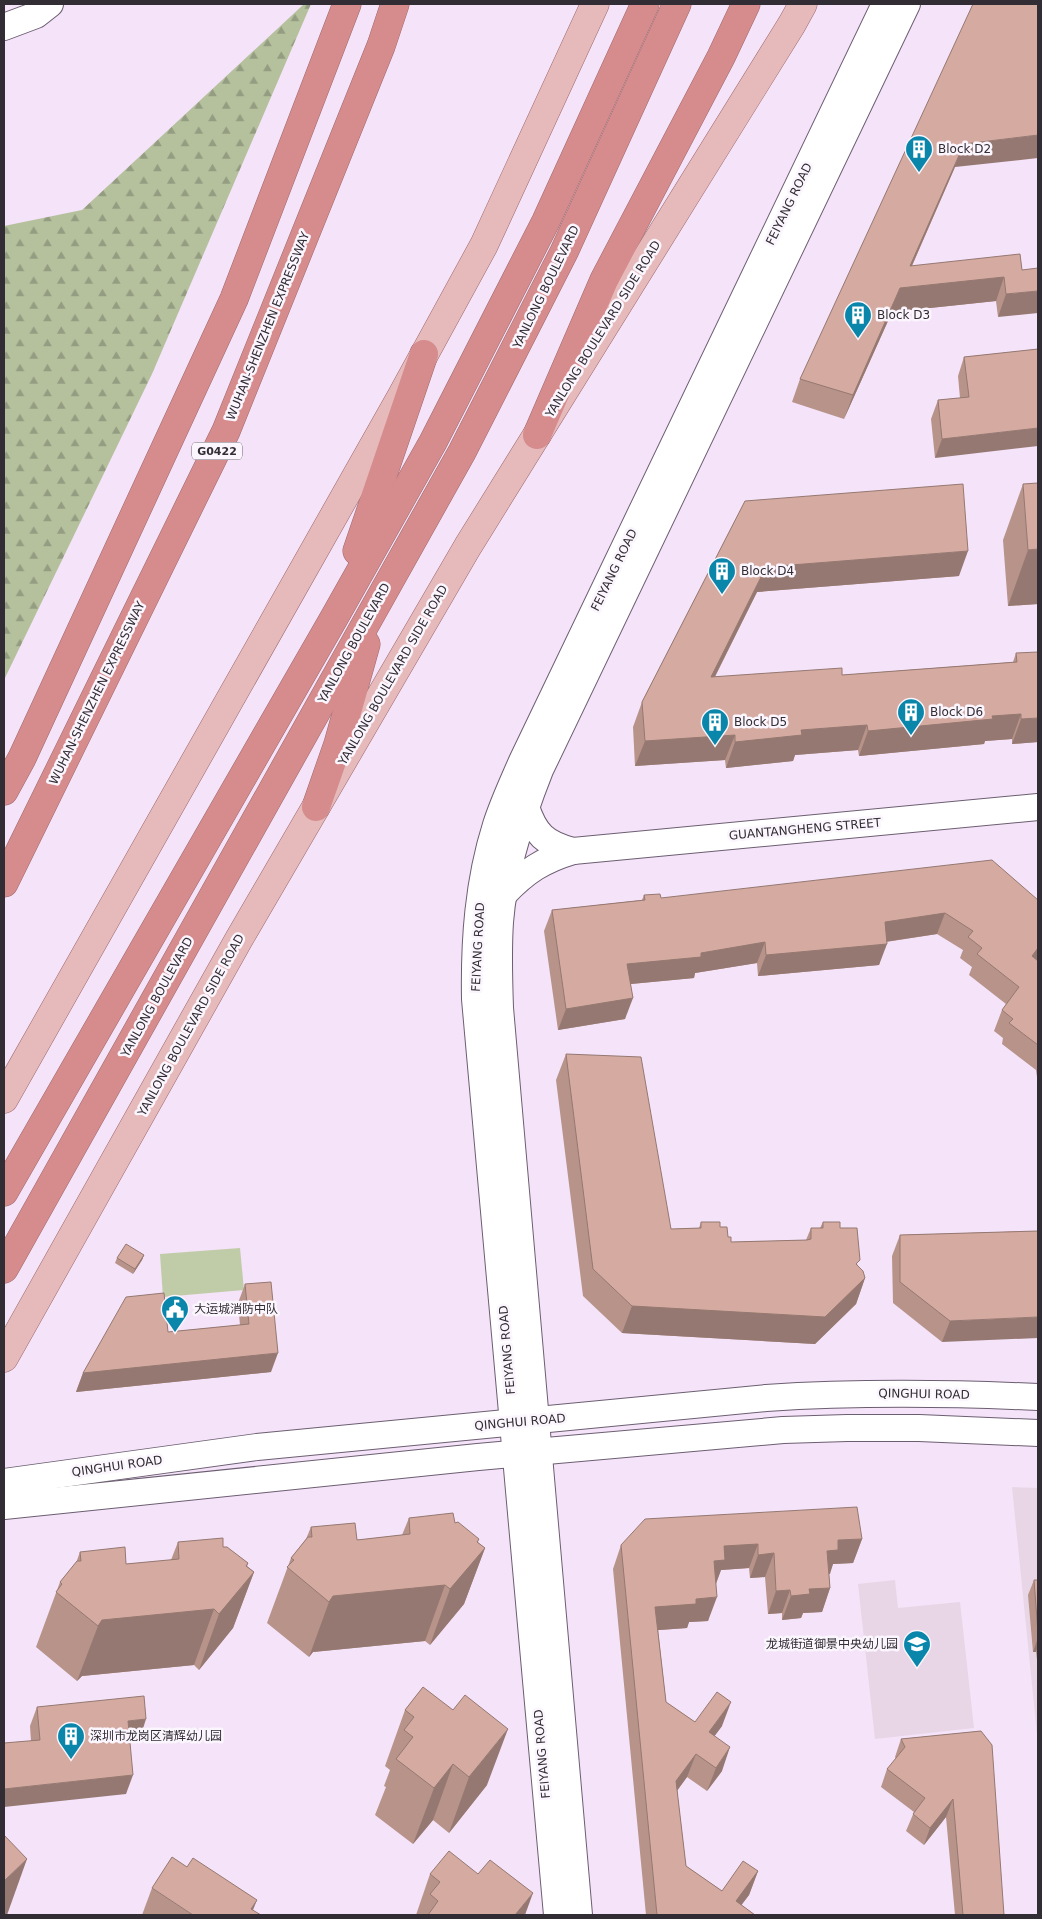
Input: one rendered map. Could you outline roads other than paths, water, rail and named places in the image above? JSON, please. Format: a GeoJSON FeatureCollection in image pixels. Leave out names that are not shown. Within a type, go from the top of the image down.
{"type":"FeatureCollection","features":[{"type":"Feature","properties":{"kind":"highway"},"geometry":{"type":"LineString","coordinates":[[4,791],[22,758],[234,299],[347,4]]}},
{"type":"Feature","properties":{"kind":"highway","name":"WUHAN-SHENZHEN EXPRESSWAY"},"geometry":{"type":"LineString","coordinates":[[4,883],[226,431],[381,46],[394,4]]}},
{"type":"Feature","properties":{"kind":"highway"},"geometry":{"type":"LineString","coordinates":[[4,1192],[433,442],[546,221],[645,4]]}},
{"type":"Feature","properties":{"kind":"highway","name":"YANLONG BOULEVARD"},"geometry":{"type":"LineString","coordinates":[[4,1269],[462,452],[518,344],[610,154],[677,4]]}},
{"type":"Feature","properties":{"kind":"highway"},"geometry":{"type":"LineString","coordinates":[[537,435],[604,280],[721,58],[746,4]]}},
{"type":"Feature","properties":{"kind":"highway"},"geometry":{"type":"LineString","coordinates":[[334,618],[424,354]]}},
{"type":"Feature","properties":{"kind":"highway"},"geometry":{"type":"LineString","coordinates":[[316,807],[338,744],[383,592]]}},
{"type":"Feature","properties":{"kind":"main road"},"geometry":{"type":"LineString","coordinates":[[4,1099],[484,245],[594,4]]}},
{"type":"Feature","properties":{"kind":"main road","name":"YANLONG BOULEVARD SIDE ROAD"},"geometry":{"type":"LineString","coordinates":[[4,1358],[214,984],[468,546],[803,4]]}},
{"type":"Feature","properties":{"kind":"street"},"geometry":{"type":"LineString","coordinates":[[4,27],[36,15],[50,4]]}},
{"type":"Feature","properties":{"kind":"street","name":"FEIYANG ROAD"},"geometry":{"type":"LineString","coordinates":[[579,1915],[475,999],[476,928],[486,861],[496,825],[522,761],[885,4]]}},
{"type":"Feature","properties":{"kind":"street","name":"FEIYANG ROAD"},"geometry":{"type":"LineString","coordinates":[[524,1421],[500,1008],[500,922],[515,843],[540,770],[907,4]]}},
{"type":"Feature","properties":{"kind":"street","name":"GUANTANGHENG STREET"},"geometry":{"type":"LineString","coordinates":[[526,807],[531,822],[540,836],[555,846],[573,851]]}},
{"type":"Feature","properties":{"kind":"street","name":"GUANTANGHENG STREET"},"geometry":{"type":"LineString","coordinates":[[504,894],[521,877],[537,865],[554,856],[573,851],[1038,807]]}},
{"type":"Feature","properties":{"kind":"street","name":"QINGHUI ROAD"},"geometry":{"type":"LineString","coordinates":[[4,1482],[257,1447],[766,1398],[832,1393],[902,1393],[1038,1398]]}},
{"type":"Feature","properties":{"kind":"street"},"geometry":{"type":"LineString","coordinates":[[4,1506],[527,1453],[783,1430],[919,1428],[1038,1433]]}},
{"type":"Feature","properties":{"kind":"street","name":"FEIYANG ROAD"},"geometry":{"type":"LineString","coordinates":[[527,1453],[557,1915]]}},
{"type":"Feature","properties":{"kind":"place","name":"Block D2"},"geometry":{"type":"Point","coordinates":[919,173]}},
{"type":"Feature","properties":{"kind":"place","name":"Block D3"},"geometry":{"type":"Point","coordinates":[858,339]}},
{"type":"Feature","properties":{"kind":"place","name":"Block D4"},"geometry":{"type":"Point","coordinates":[722,595]}},
{"type":"Feature","properties":{"kind":"place","name":"Block D6"},"geometry":{"type":"Point","coordinates":[911,736]}},
{"type":"Feature","properties":{"kind":"place","name":"Block D5"},"geometry":{"type":"Point","coordinates":[715,746]}},
{"type":"Feature","properties":{"kind":"place","name":"大运城消防中队"},"geometry":{"type":"Point","coordinates":[175,1333]}},
{"type":"Feature","properties":{"kind":"place","name":"龙城街道御景中央幼儿园"},"geometry":{"type":"Point","coordinates":[917,1668]}},
{"type":"Feature","properties":{"kind":"place","name":"深圳市龙岗区清辉幼儿园"},"geometry":{"type":"Point","coordinates":[71,1760]}}]}
